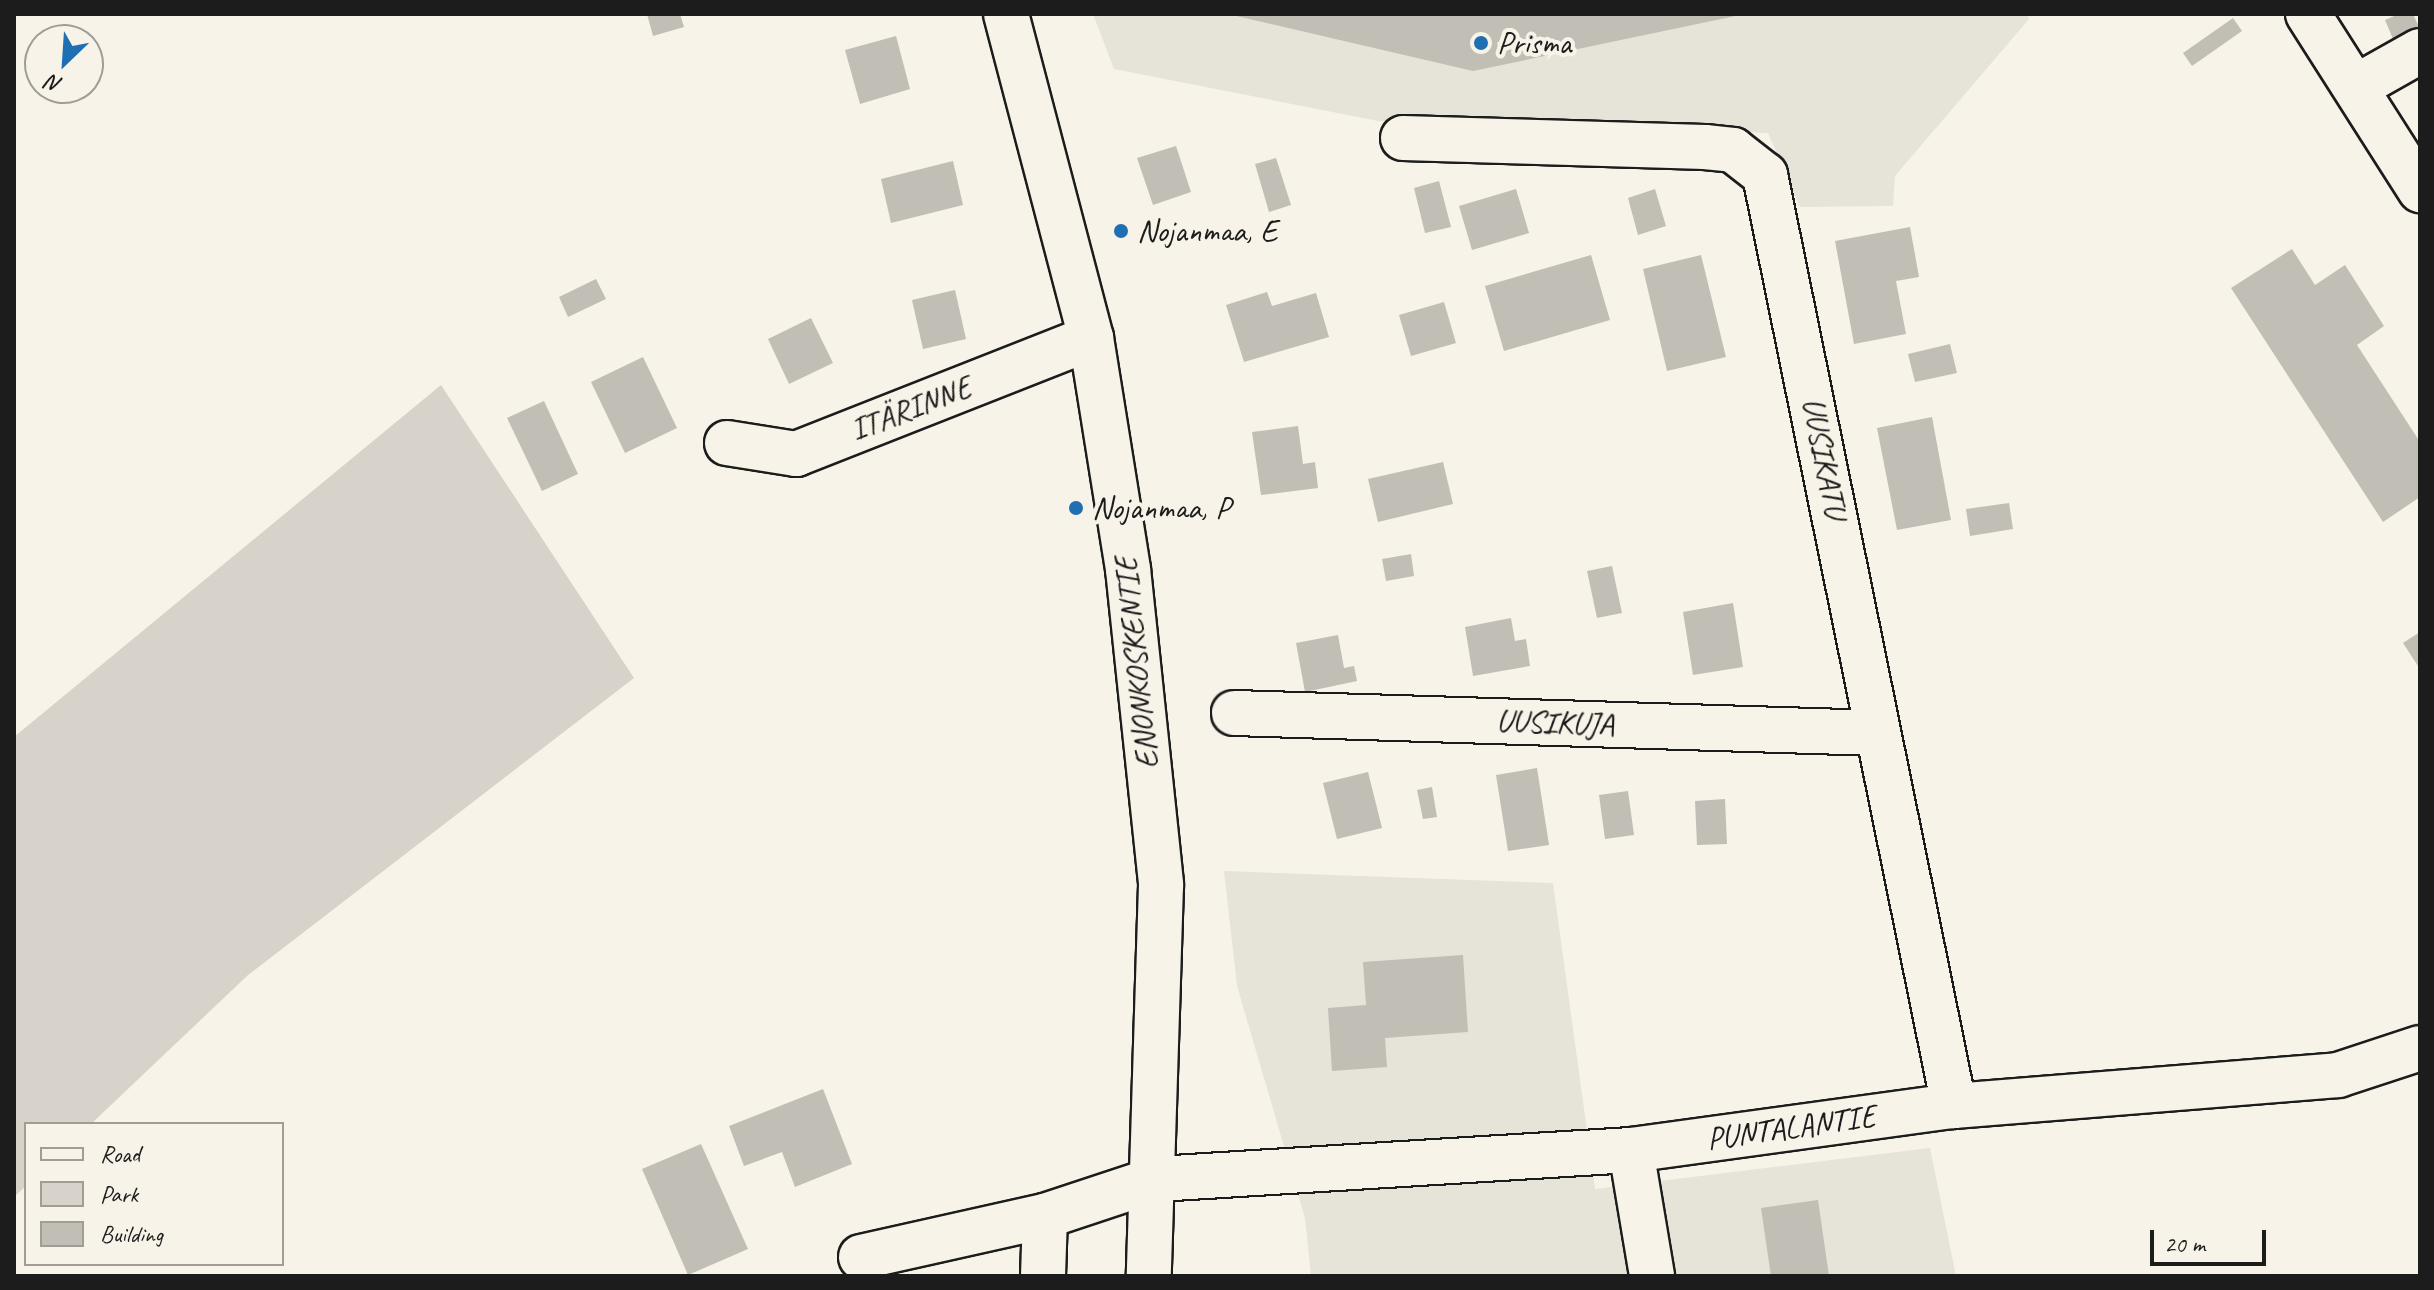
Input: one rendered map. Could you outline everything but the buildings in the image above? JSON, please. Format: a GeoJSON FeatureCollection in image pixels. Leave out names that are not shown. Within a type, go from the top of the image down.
{"type":"FeatureCollection","features":[{"type":"Feature","properties":{"kind":"street","name":"ENONKOSKENTIE"},"geometry":{"type":"LineString","coordinates":[[1006,14],[1091,338],[1128,569],[1161,885],[1157,1179],[1149,1276]]}},
{"type":"Feature","properties":{"kind":"street"},"geometry":{"type":"LineString","coordinates":[[2308,14],[2420,190]]}},
{"type":"Feature","properties":{"kind":"street"},"geometry":{"type":"LineString","coordinates":[[2356,87],[2420,51]]}},
{"type":"Feature","properties":{"kind":"street","name":"UUSIKATU"},"geometry":{"type":"LineString","coordinates":[[1403,138],[1705,147],[1733,150],[1765,175],[1954,1106]]}},
{"type":"Feature","properties":{"kind":"street","name":"ITÄRINNE"},"geometry":{"type":"LineString","coordinates":[[727,443],[796,454],[1091,338]]}},
{"type":"Feature","properties":{"kind":"street","name":"UUSIKUJA"},"geometry":{"type":"LineString","coordinates":[[1234,713],[1876,733]]}},
{"type":"Feature","properties":{"kind":"street","name":"PUNTALANTIE"},"geometry":{"type":"LineString","coordinates":[[861,1257],[1045,1216],[1157,1179],[1631,1150],[1954,1106],[2338,1075],[2420,1048]]}},
{"type":"Feature","properties":{"kind":"street"},"geometry":{"type":"LineString","coordinates":[[1631,1150],[1652,1276]]}},
{"type":"Feature","properties":{"kind":"street"},"geometry":{"type":"LineString","coordinates":[[1043,1276],[1045,1216]]}},
{"type":"Feature","properties":{"kind":"shaded area"},"geometry":{"type":"Polygon","coordinates":[[[1093,14],[2027,14],[2029,19],[1895,176],[1893,206],[1800,207],[1768,133],[1378,121],[1114,69],[1093,14]]]}},
{"type":"Feature","properties":{"kind":"shaded area"},"geometry":{"type":"Polygon","coordinates":[[[1224,871],[1553,883],[1595,1189],[1930,1148],[1956,1276],[1311,1276],[1305,1218],[1237,986],[1224,871]]]}},
{"type":"Feature","properties":{"kind":"green space"},"geometry":{"type":"Polygon","coordinates":[[[441,385],[634,678],[248,975],[93,1122],[24,1122],[24,1188],[14,1197],[14,737],[441,385]]]}},
{"type":"Feature","properties":{"kind":"place","name":"Prisma"},"geometry":{"type":"Point","coordinates":[1481,43]}},
{"type":"Feature","properties":{"kind":"place","name":"Nojanmaa, E"},"geometry":{"type":"Point","coordinates":[1121,231]}},
{"type":"Feature","properties":{"kind":"place","name":"Nojanmaa, P"},"geometry":{"type":"Point","coordinates":[1076,508]}}]}
